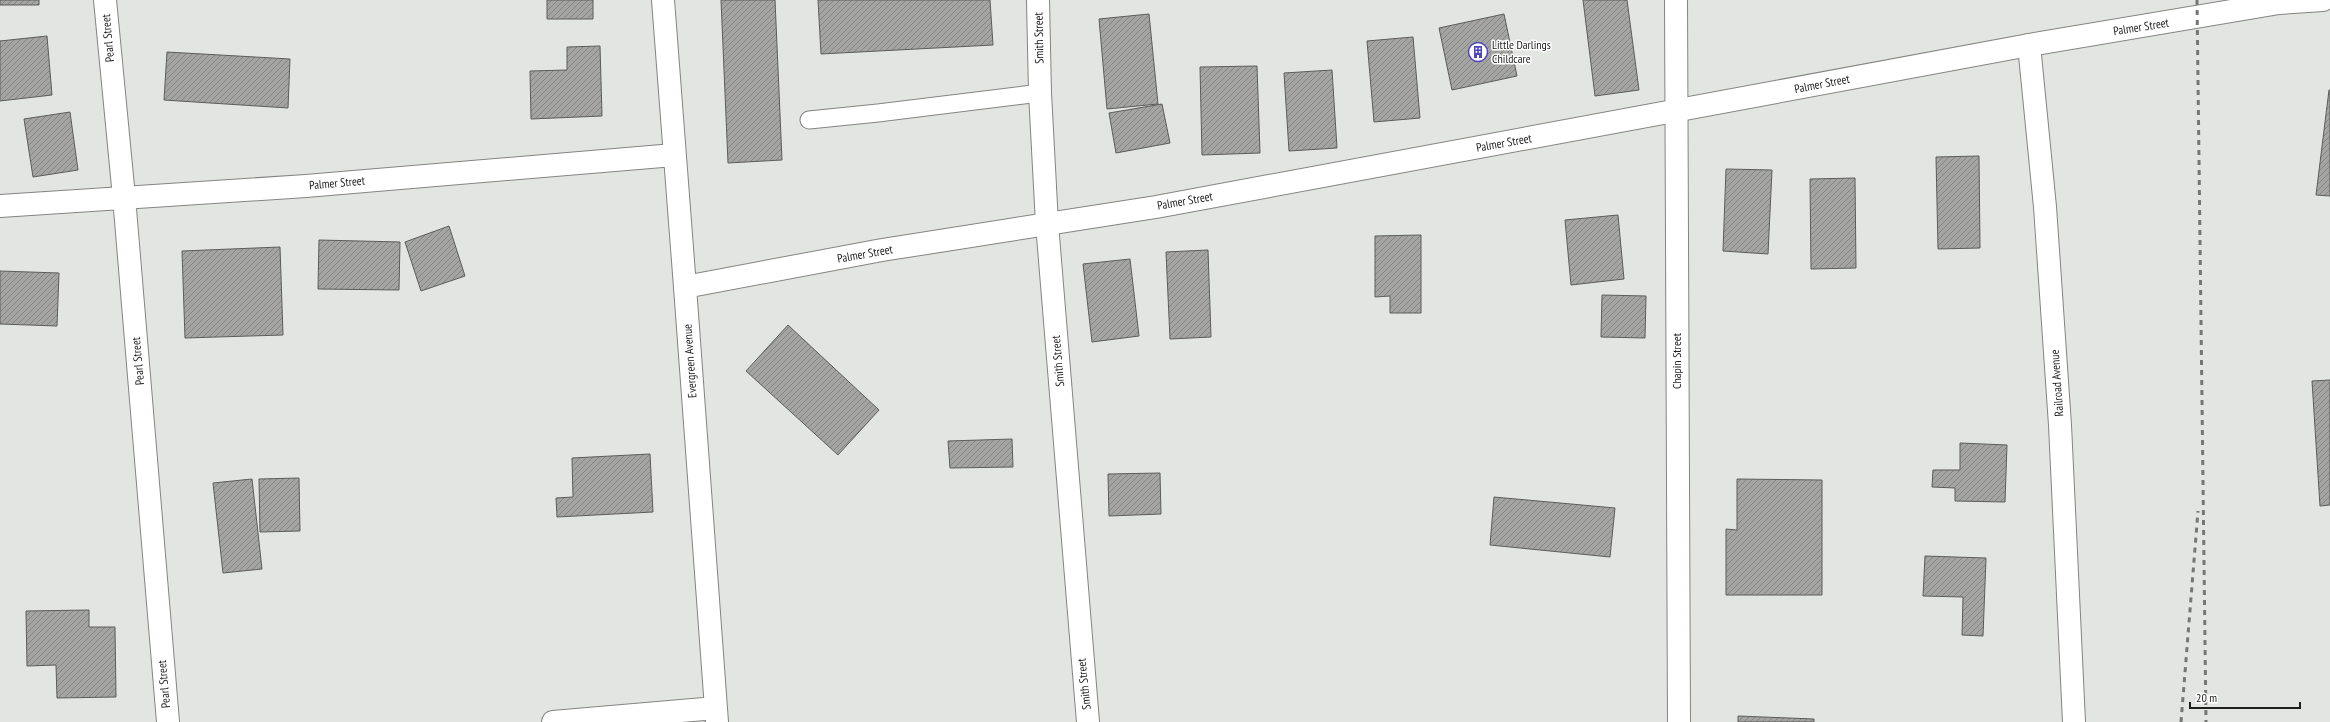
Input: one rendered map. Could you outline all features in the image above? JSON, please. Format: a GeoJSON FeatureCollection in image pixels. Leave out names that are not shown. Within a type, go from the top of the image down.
{"type":"FeatureCollection","features":[{"type":"Feature","properties":{"kind":"street","name":"Pearl Street"},"geometry":{"type":"LineString","coordinates":[[105,0],[124,197],[168,722]]}},
{"type":"Feature","properties":{"kind":"street","name":"Evergreen Avenue"},"geometry":{"type":"LineString","coordinates":[[663,0],[717,715]]}},
{"type":"Feature","properties":{"kind":"street","name":"Smith Street"},"geometry":{"type":"LineString","coordinates":[[1038,0],[1040,93],[1047,224],[1088,722]]}},
{"type":"Feature","properties":{"kind":"street","name":"Chapin Street"},"geometry":{"type":"LineString","coordinates":[[1676,0],[1679,722]]}},
{"type":"Feature","properties":{"kind":"street","name":"Palmer Street"},"geometry":{"type":"LineString","coordinates":[[685,287],[882,250],[1171,204],[2029,45],[2279,3],[2322,0]]}},
{"type":"Feature","properties":{"kind":"street","name":"Railroad Avenue"},"geometry":{"type":"LineString","coordinates":[[2029,45],[2045,207],[2060,417],[2074,722]]}},
{"type":"Feature","properties":{"kind":"street","name":"Palmer Street"},"geometry":{"type":"LineString","coordinates":[[0,206],[306,186],[674,155]]}},
{"type":"Feature","properties":{"kind":"street"},"geometry":{"type":"LineString","coordinates":[[553,722],[717,715]]}},
{"type":"Feature","properties":{"kind":"lane"},"geometry":{"type":"LineString","coordinates":[[808,120],[1040,93]]}},
{"type":"Feature","properties":{"kind":"building"},"geometry":{"type":"Polygon","coordinates":[[[0,0],[39,0],[39,5],[0,5],[0,0]]]}},
{"type":"Feature","properties":{"kind":"building"},"geometry":{"type":"Polygon","coordinates":[[[547,0],[593,0],[593,19],[547,19],[547,0]]]}},
{"type":"Feature","properties":{"kind":"building"},"geometry":{"type":"Polygon","coordinates":[[[721,0],[775,0],[782,160],[728,163],[721,0]]]}},
{"type":"Feature","properties":{"kind":"building"},"geometry":{"type":"Polygon","coordinates":[[[818,0],[990,0],[993,45],[821,54],[818,0]]]}},
{"type":"Feature","properties":{"kind":"building"},"geometry":{"type":"Polygon","coordinates":[[[1583,0],[1627,0],[1639,90],[1595,96],[1583,0]]]}},
{"type":"Feature","properties":{"kind":"building"},"geometry":{"type":"Polygon","coordinates":[[[1149,14],[1158,104],[1107,109],[1099,19],[1149,14]]]}},
{"type":"Feature","properties":{"kind":"building","name":"Little Darlings Childcare"},"geometry":{"type":"Polygon","coordinates":[[[1504,14],[1517,76],[1452,90],[1439,28],[1504,14]]]}},
{"type":"Feature","properties":{"kind":"building"},"geometry":{"type":"Polygon","coordinates":[[[47,36],[52,95],[0,101],[0,41],[47,36]]]}},
{"type":"Feature","properties":{"kind":"building"},"geometry":{"type":"Polygon","coordinates":[[[1413,37],[1420,118],[1374,122],[1367,41],[1413,37]]]}},
{"type":"Feature","properties":{"kind":"building"},"geometry":{"type":"Polygon","coordinates":[[[600,46],[602,116],[531,119],[530,71],[567,70],[567,47],[600,46]]]}},
{"type":"Feature","properties":{"kind":"building"},"geometry":{"type":"Polygon","coordinates":[[[167,52],[290,59],[288,108],[164,100],[167,52]]]}},
{"type":"Feature","properties":{"kind":"building"},"geometry":{"type":"Polygon","coordinates":[[[1257,66],[1260,153],[1202,155],[1200,67],[1257,66]]]}},
{"type":"Feature","properties":{"kind":"building"},"geometry":{"type":"Polygon","coordinates":[[[1332,70],[1337,148],[1289,151],[1284,73],[1332,70]]]}},
{"type":"Feature","properties":{"kind":"building"},"geometry":{"type":"Polygon","coordinates":[[[2330,90],[2330,196],[2316,195],[2330,90]]]}},
{"type":"Feature","properties":{"kind":"building"},"geometry":{"type":"Polygon","coordinates":[[[1162,104],[1170,143],[1116,153],[1109,113],[1162,104]]]}},
{"type":"Feature","properties":{"kind":"building"},"geometry":{"type":"Polygon","coordinates":[[[70,112],[78,170],[33,177],[24,119],[70,112]]]}},
{"type":"Feature","properties":{"kind":"building"},"geometry":{"type":"Polygon","coordinates":[[[1979,156],[1980,248],[1938,249],[1936,157],[1979,156]]]}},
{"type":"Feature","properties":{"kind":"building"},"geometry":{"type":"Polygon","coordinates":[[[1726,169],[1772,170],[1768,254],[1723,251],[1726,169]]]}},
{"type":"Feature","properties":{"kind":"building"},"geometry":{"type":"Polygon","coordinates":[[[1855,178],[1856,268],[1811,269],[1810,179],[1855,178]]]}},
{"type":"Feature","properties":{"kind":"building"},"geometry":{"type":"Polygon","coordinates":[[[1618,215],[1624,279],[1571,285],[1565,220],[1618,215]]]}},
{"type":"Feature","properties":{"kind":"building"},"geometry":{"type":"Polygon","coordinates":[[[449,226],[465,276],[421,291],[405,242],[449,226]]]}},
{"type":"Feature","properties":{"kind":"building"},"geometry":{"type":"Polygon","coordinates":[[[1421,235],[1421,313],[1390,313],[1390,296],[1375,297],[1375,236],[1421,235]]]}},
{"type":"Feature","properties":{"kind":"building"},"geometry":{"type":"Polygon","coordinates":[[[319,240],[400,242],[399,290],[318,289],[319,240]]]}},
{"type":"Feature","properties":{"kind":"building"},"geometry":{"type":"Polygon","coordinates":[[[280,247],[283,335],[185,338],[182,251],[280,247]]]}},
{"type":"Feature","properties":{"kind":"building"},"geometry":{"type":"Polygon","coordinates":[[[1208,250],[1211,337],[1170,339],[1166,252],[1208,250]]]}},
{"type":"Feature","properties":{"kind":"building"},"geometry":{"type":"Polygon","coordinates":[[[1130,259],[1139,336],[1092,342],[1083,264],[1130,259]]]}},
{"type":"Feature","properties":{"kind":"building"},"geometry":{"type":"Polygon","coordinates":[[[0,271],[59,273],[57,326],[0,324],[0,271]]]}},
{"type":"Feature","properties":{"kind":"building"},"geometry":{"type":"Polygon","coordinates":[[[1602,295],[1646,296],[1645,338],[1601,337],[1602,295]]]}},
{"type":"Feature","properties":{"kind":"building"},"geometry":{"type":"Polygon","coordinates":[[[788,325],[879,410],[838,455],[746,371],[788,325]]]}},
{"type":"Feature","properties":{"kind":"building"},"geometry":{"type":"Polygon","coordinates":[[[2330,380],[2330,505],[2320,506],[2312,381],[2330,380]]]}},
{"type":"Feature","properties":{"kind":"building"},"geometry":{"type":"Polygon","coordinates":[[[1012,439],[1013,467],[950,468],[948,441],[1012,439]]]}},
{"type":"Feature","properties":{"kind":"building"},"geometry":{"type":"Polygon","coordinates":[[[1960,443],[2007,445],[2005,502],[1955,501],[1955,488],[1932,487],[1933,470],[1960,470],[1960,443]]]}},
{"type":"Feature","properties":{"kind":"building"},"geometry":{"type":"Polygon","coordinates":[[[650,454],[653,512],[557,517],[556,498],[573,497],[572,458],[650,454]]]}},
{"type":"Feature","properties":{"kind":"building"},"geometry":{"type":"Polygon","coordinates":[[[1160,473],[1161,514],[1109,516],[1108,474],[1160,473]]]}},
{"type":"Feature","properties":{"kind":"building"},"geometry":{"type":"Polygon","coordinates":[[[299,478],[300,531],[260,532],[259,479],[299,478]]]}},
{"type":"Feature","properties":{"kind":"building"},"geometry":{"type":"Polygon","coordinates":[[[252,479],[262,569],[223,573],[213,483],[252,479]]]}},
{"type":"Feature","properties":{"kind":"building"},"geometry":{"type":"Polygon","coordinates":[[[1737,479],[1822,480],[1822,595],[1726,595],[1726,529],[1737,530],[1737,479]]]}},
{"type":"Feature","properties":{"kind":"building"},"geometry":{"type":"Polygon","coordinates":[[[1494,497],[1615,508],[1610,557],[1490,545],[1494,497]]]}},
{"type":"Feature","properties":{"kind":"building"},"geometry":{"type":"Polygon","coordinates":[[[1925,556],[1986,558],[1983,636],[1962,635],[1963,597],[1923,596],[1925,556]]]}},
{"type":"Feature","properties":{"kind":"building"},"geometry":{"type":"Polygon","coordinates":[[[89,610],[89,627],[115,627],[116,697],[57,698],[56,665],[27,666],[26,611],[89,610]]]}},
{"type":"Feature","properties":{"kind":"building"},"geometry":{"type":"Polygon","coordinates":[[[1738,716],[1814,719],[1814,722],[1738,722],[1738,716]]]}},
{"type":"Feature","properties":{"kind":"railway"},"geometry":{"type":"LineString","coordinates":[[2197,0],[2206,722]]}},
{"type":"Feature","properties":{"kind":"railway"},"geometry":{"type":"LineString","coordinates":[[2181,722],[2198,511]]}},
{"type":"Feature","properties":{"kind":"place","name":"Little Darlings Childcare"},"geometry":{"type":"Point","coordinates":[1478,52]}}]}
